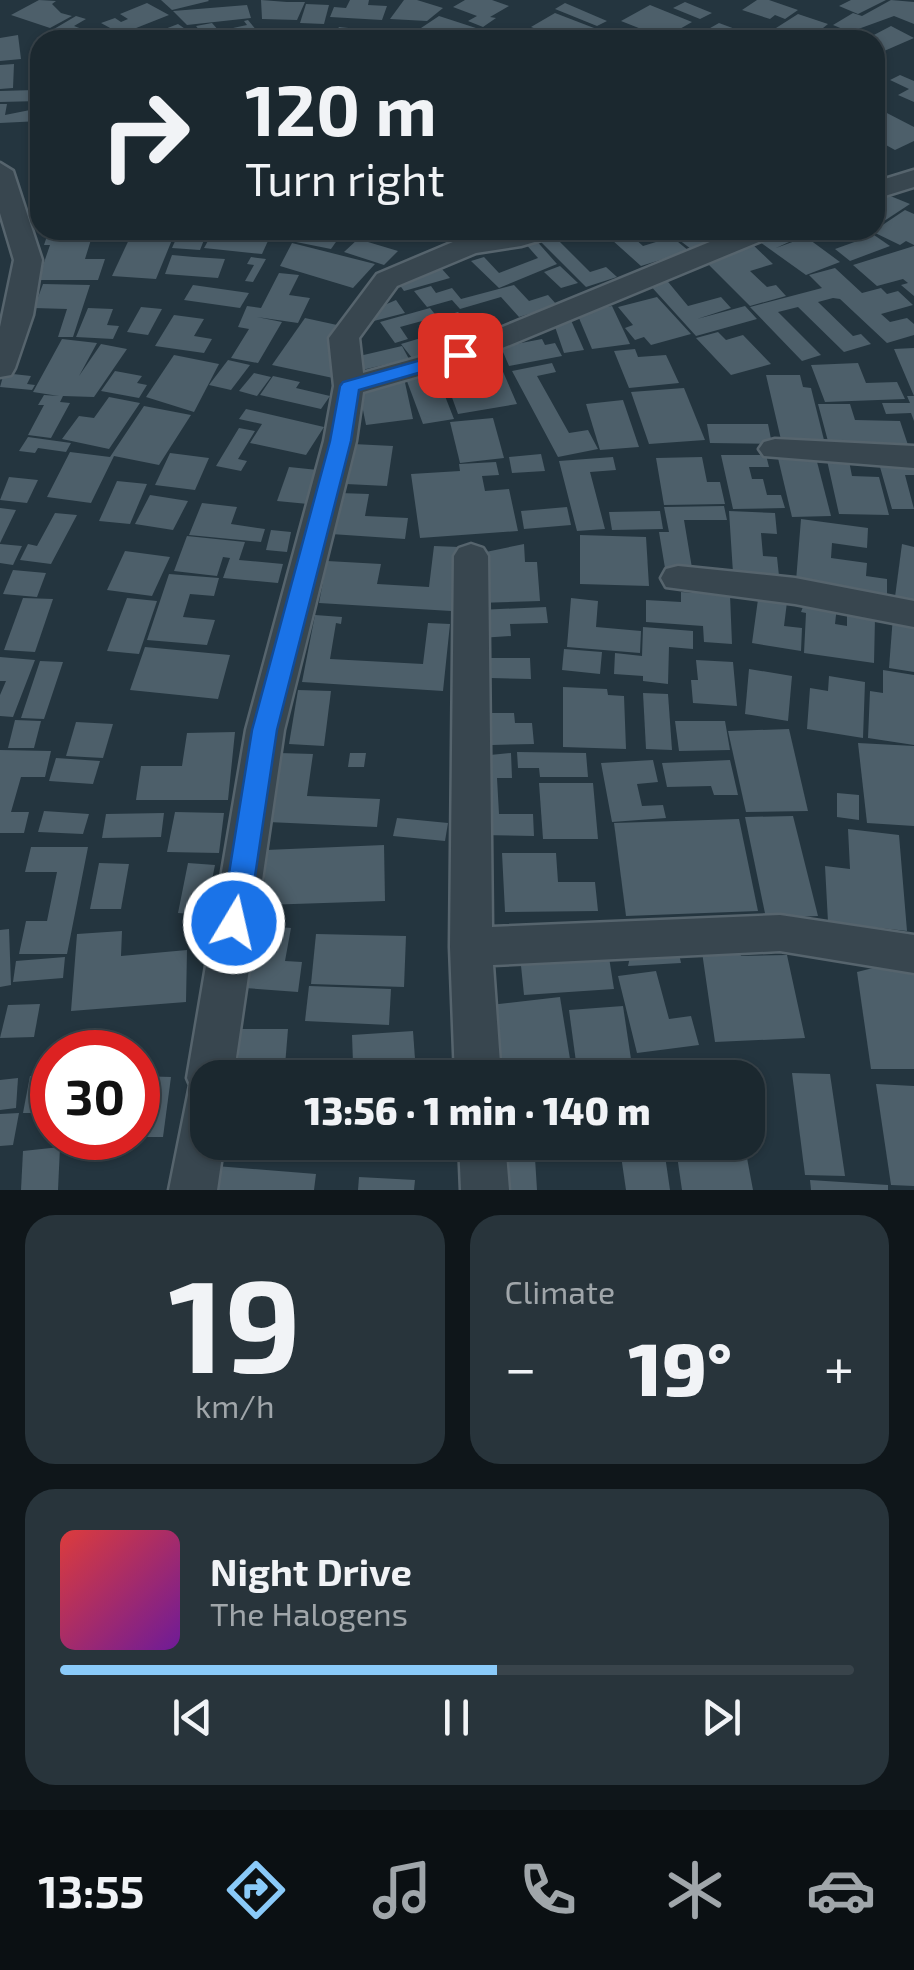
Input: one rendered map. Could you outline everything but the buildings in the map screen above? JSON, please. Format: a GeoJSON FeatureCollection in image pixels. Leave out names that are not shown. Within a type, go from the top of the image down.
{"type":"FeatureCollection","features":[{"type":"Feature","properties":{"kind":"street"},"geometry":{"type":"LineString","coordinates":[[0,171],[28,260],[19,315],[0,368]]}},
{"type":"Feature","properties":{"kind":"street"},"geometry":{"type":"LineString","coordinates":[[885,188],[914,178]]}},
{"type":"Feature","properties":{"kind":"street"},"geometry":{"type":"LineString","coordinates":[[213,1060],[265,730],[340,441],[350,386],[344,338],[387,280],[470,245],[511,240]]}},
{"type":"Feature","properties":{"kind":"street"},"geometry":{"type":"LineString","coordinates":[[350,386],[460,355],[739,240]]}},
{"type":"Feature","properties":{"kind":"street"},"geometry":{"type":"LineString","coordinates":[[776,450],[914,457]]}},
{"type":"Feature","properties":{"kind":"street"},"geometry":{"type":"LineString","coordinates":[[471,556],[471,947],[477,1060]]}},
{"type":"Feature","properties":{"kind":"street"},"geometry":{"type":"LineString","coordinates":[[678,578],[795,590],[914,614]]}},
{"type":"Feature","properties":{"kind":"street"},"geometry":{"type":"LineString","coordinates":[[471,947],[780,934],[914,954]]}},
{"type":"Feature","properties":{"kind":"street"},"geometry":{"type":"LineString","coordinates":[[193,1190],[198,1160]]}},
{"type":"Feature","properties":{"kind":"street"},"geometry":{"type":"LineString","coordinates":[[483,1160],[485,1190]]}},
{"type":"Feature","properties":{"kind":"route"},"geometry":{"type":"LineString","coordinates":[[234,923],[265,730],[340,441],[350,386],[460,355]]}}]}
